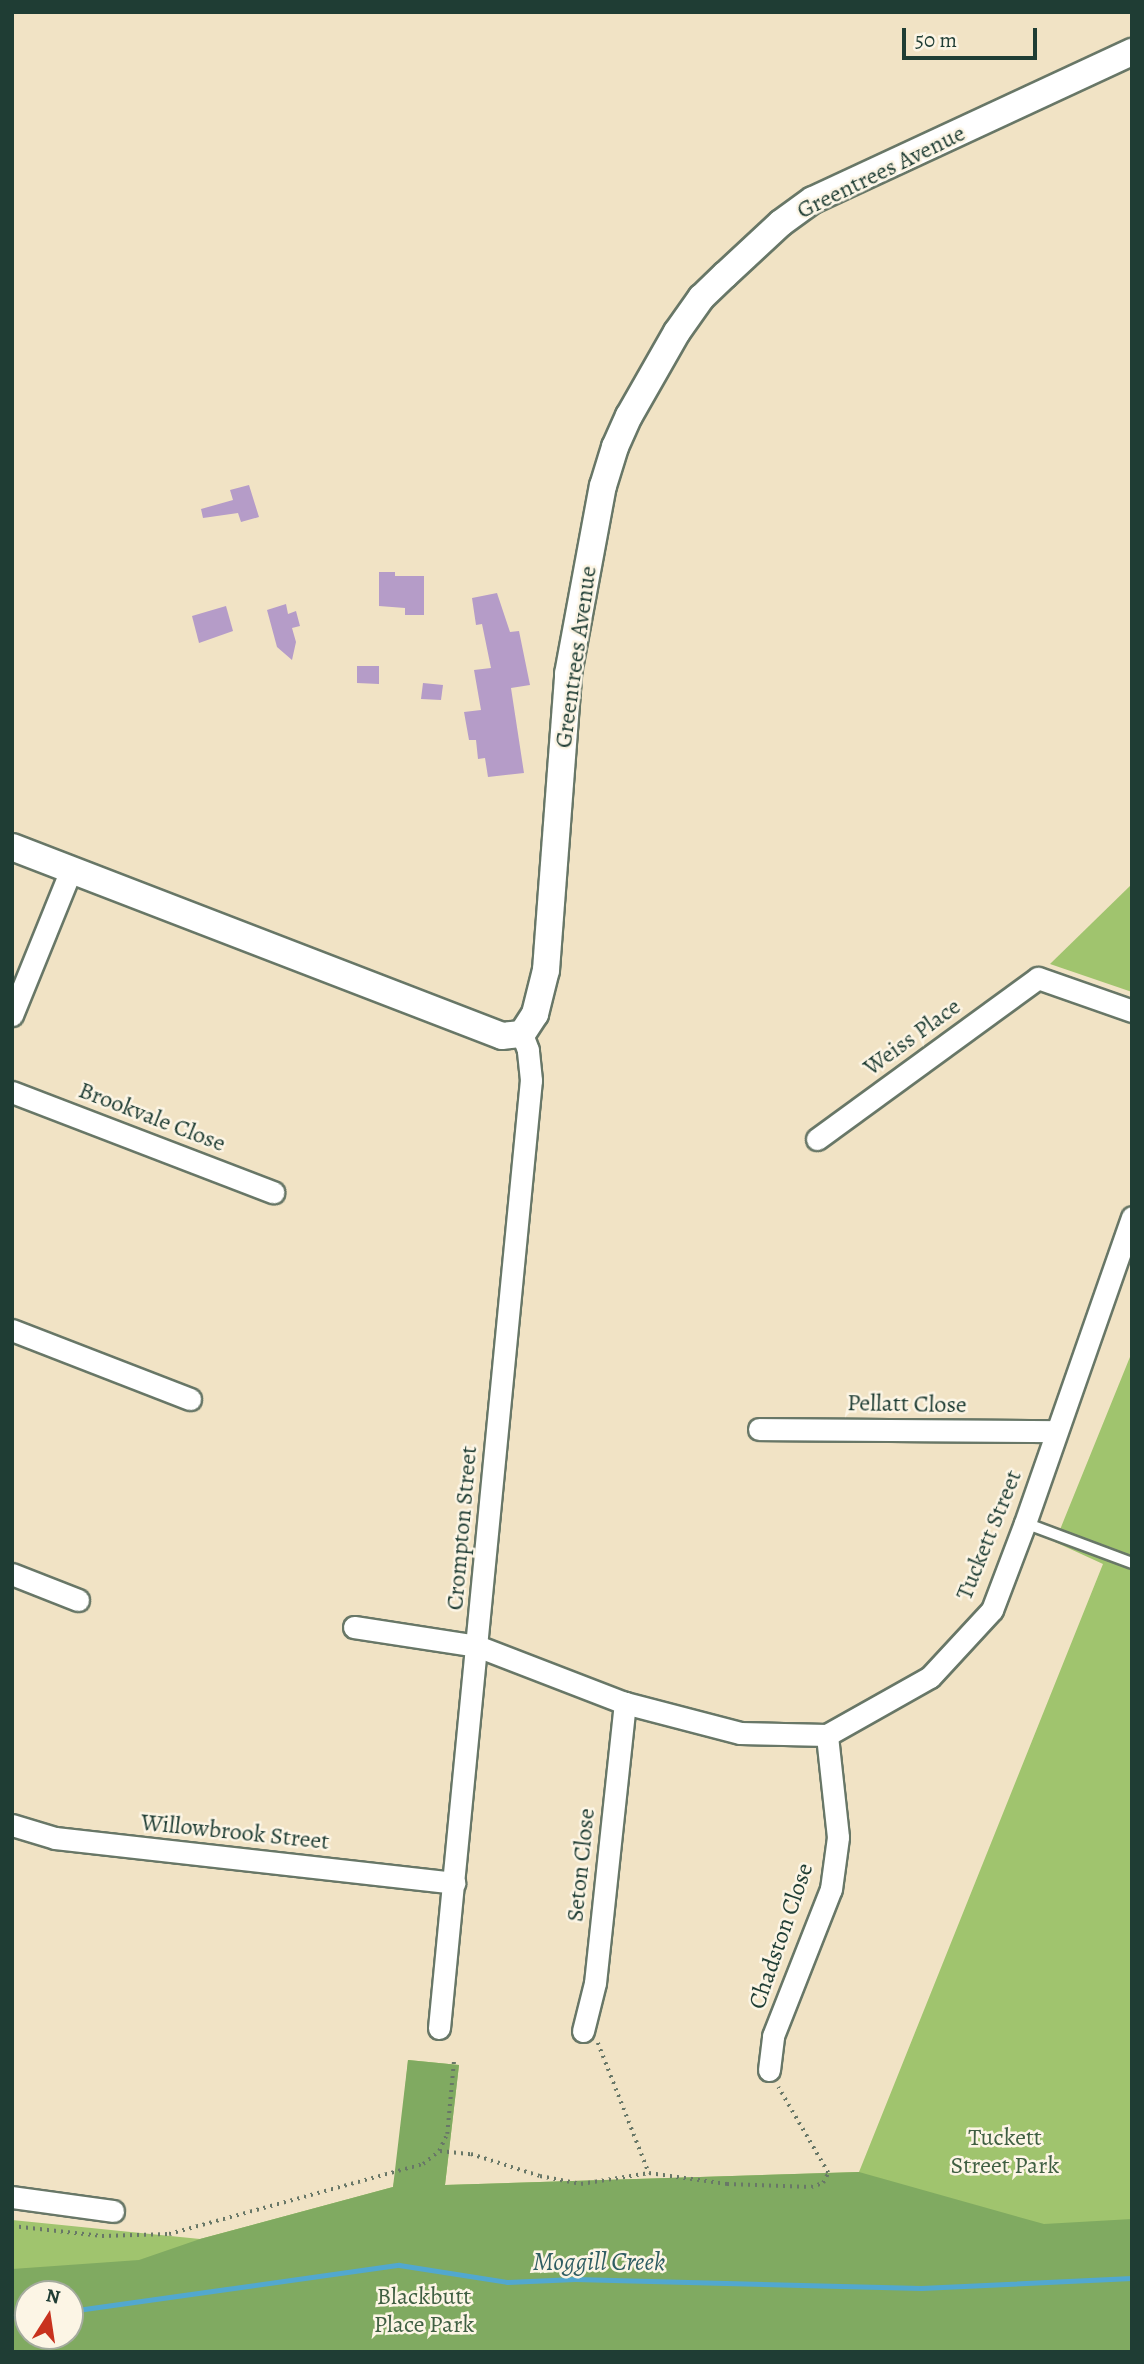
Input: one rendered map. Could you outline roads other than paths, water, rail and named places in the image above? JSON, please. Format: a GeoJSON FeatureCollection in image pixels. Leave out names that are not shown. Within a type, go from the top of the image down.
{"type":"FeatureCollection","features":[{"type":"Feature","properties":{"kind":"street","name":"Greentrees Avenue"},"geometry":{"type":"LineString","coordinates":[[522,1034],[535,1014],[546,970],[568,674],[603,486],[629,416],[677,332],[709,290],[781,223],[813,200],[1132,52]]}},
{"type":"Feature","properties":{"kind":"street"},"geometry":{"type":"LineString","coordinates":[[12,847],[502,1036],[522,1034]]}},
{"type":"Feature","properties":{"kind":"street"},"geometry":{"type":"LineString","coordinates":[[12,1015],[71,870]]}},
{"type":"Feature","properties":{"kind":"street","name":"Weiss Place"},"geometry":{"type":"LineString","coordinates":[[817,1139],[1038,978],[1132,1011]]}},
{"type":"Feature","properties":{"kind":"street","name":"Crompton Street"},"geometry":{"type":"LineString","coordinates":[[439,2028],[531,1080],[528,1050],[522,1034]]}},
{"type":"Feature","properties":{"kind":"street","name":"Brookvale Close"},"geometry":{"type":"LineString","coordinates":[[12,1092],[273,1192]]}},
{"type":"Feature","properties":{"kind":"street","name":"Tuckett Street"},"geometry":{"type":"LineString","coordinates":[[827,1735],[930,1677],[992,1610],[1132,1217]]}},
{"type":"Feature","properties":{"kind":"street"},"geometry":{"type":"LineString","coordinates":[[12,1330],[190,1399]]}},
{"type":"Feature","properties":{"kind":"street","name":"Pellatt Close"},"geometry":{"type":"LineString","coordinates":[[759,1429],[1055,1431]]}},
{"type":"Feature","properties":{"kind":"street"},"geometry":{"type":"LineString","coordinates":[[12,1574],[78,1600]]}},
{"type":"Feature","properties":{"kind":"street"},"geometry":{"type":"LineString","coordinates":[[354,1627],[477,1646],[625,1703],[740,1733],[827,1735]]}},
{"type":"Feature","properties":{"kind":"street","name":"Seton Close"},"geometry":{"type":"LineString","coordinates":[[583,2031],[595,1983],[625,1703]]}},
{"type":"Feature","properties":{"kind":"street","name":"Chadston Close"},"geometry":{"type":"LineString","coordinates":[[769,2070],[774,2036],[831,1889],[838,1837],[827,1735]]}},
{"type":"Feature","properties":{"kind":"street","name":"Willowbrook Street"},"geometry":{"type":"LineString","coordinates":[[12,1825],[55,1838],[454,1883]]}},
{"type":"Feature","properties":{"kind":"street"},"geometry":{"type":"LineString","coordinates":[[12,2197],[113,2211]]}},
{"type":"Feature","properties":{"kind":"lane"},"geometry":{"type":"LineString","coordinates":[[1025,1523],[1132,1563]]}},
{"type":"Feature","properties":{"kind":"waterway","name":"Moggill Creek"},"geometry":{"type":"LineString","coordinates":[[84,2309],[399,2265],[507,2282],[575,2279],[921,2288],[1132,2278]]}},
{"type":"Feature","properties":{"kind":"park label","name":"Tuckett Street Park"},"geometry":{"type":"Point","coordinates":[1005,2152]}},
{"type":"Feature","properties":{"kind":"park label","name":"Blackbutt Place Park"},"geometry":{"type":"Point","coordinates":[424,2311]}}]}
